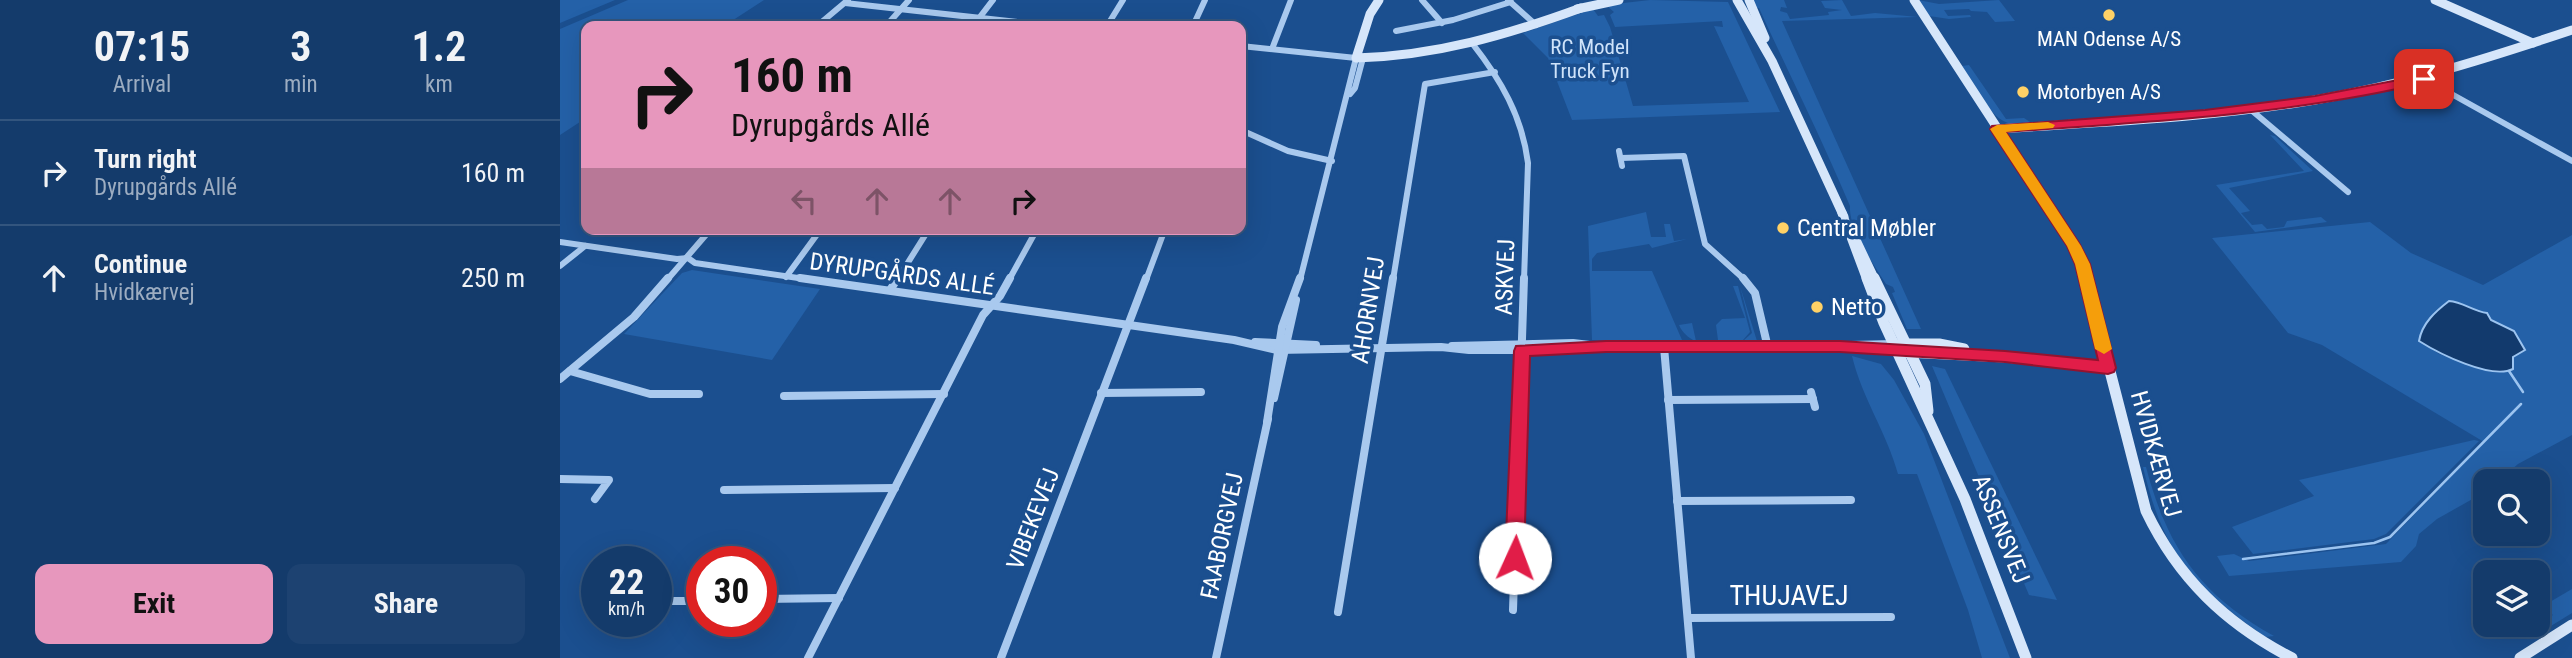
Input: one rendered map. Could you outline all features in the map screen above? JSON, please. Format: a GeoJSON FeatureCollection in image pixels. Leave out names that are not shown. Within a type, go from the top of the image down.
{"type":"FeatureCollection","features":[{"type":"Feature","properties":{"kind":"street"},"geometry":{"type":"LineString","coordinates":[[891,21],[909,0]]}},
{"type":"Feature","properties":{"kind":"street"},"geometry":{"type":"LineString","coordinates":[[977,21],[993,0]]}},
{"type":"Feature","properties":{"kind":"street"},"geometry":{"type":"LineString","coordinates":[[1110,21],[1123,0]]}},
{"type":"Feature","properties":{"kind":"street"},"geometry":{"type":"LineString","coordinates":[[1195,21],[1205,0]]}},
{"type":"Feature","properties":{"kind":"street"},"geometry":{"type":"LineString","coordinates":[[1272,49],[1291,0]]}},
{"type":"Feature","properties":{"kind":"street","name":"FAABORGVEJ"},"geometry":{"type":"LineString","coordinates":[[1267,422],[1278,346],[1300,279],[1349,95],[1355,88],[1370,14],[1379,0]]}},
{"type":"Feature","properties":{"kind":"street"},"geometry":{"type":"LineString","coordinates":[[1422,0],[1442,23]]}},
{"type":"Feature","properties":{"kind":"street"},"geometry":{"type":"LineString","coordinates":[[1246,46],[1328,55],[1405,54],[1492,38],[1581,8],[1619,0]]}},
{"type":"Feature","properties":{"kind":"street","name":"ASSENSVEJ"},"geometry":{"type":"LineString","coordinates":[[1737,0],[1772,61],[1842,213],[1909,348],[1925,384],[1929,419]]}},
{"type":"Feature","properties":{"kind":"street"},"geometry":{"type":"LineString","coordinates":[[1743,0],[1768,44]]}},
{"type":"Feature","properties":{"kind":"street","name":"ASSENSVEJ"},"geometry":{"type":"LineString","coordinates":[[1749,0],[1768,44],[1772,61]]}},
{"type":"Feature","properties":{"kind":"street","name":"HVIDKÆRVEJ"},"geometry":{"type":"LineString","coordinates":[[1914,0],[2074,246],[2082,264],[2146,511],[2158,538],[2172,562],[2196,590],[2225,616],[2249,634],[2292,658]]}},
{"type":"Feature","properties":{"kind":"street"},"geometry":{"type":"LineString","coordinates":[[2435,0],[2533,43]]}},
{"type":"Feature","properties":{"kind":"street"},"geometry":{"type":"LineString","coordinates":[[823,21],[846,1],[900,10],[1007,21]]}},
{"type":"Feature","properties":{"kind":"street"},"geometry":{"type":"LineString","coordinates":[[1396,31],[1442,23],[1509,1],[1538,22]]}},
{"type":"Feature","properties":{"kind":"street"},"geometry":{"type":"LineString","coordinates":[[1997,129],[2126,121],[2315,100],[2421,78],[2572,31]]}},
{"type":"Feature","properties":{"kind":"street","name":"ASKVEJ"},"geometry":{"type":"LineString","coordinates":[[1472,43],[1495,72],[1517,111],[1527,155],[1513,610]]}},
{"type":"Feature","properties":{"kind":"street","name":"AHORNVEJ"},"geometry":{"type":"LineString","coordinates":[[1338,612],[1425,84],[1495,72]]}},
{"type":"Feature","properties":{"kind":"street"},"geometry":{"type":"LineString","coordinates":[[2421,78],[2572,161]]}},
{"type":"Feature","properties":{"kind":"street"},"geometry":{"type":"LineString","coordinates":[[2249,108],[2348,192]]}},
{"type":"Feature","properties":{"kind":"street"},"geometry":{"type":"LineString","coordinates":[[1246,132],[1288,151],[1332,161]]}},
{"type":"Feature","properties":{"kind":"street"},"geometry":{"type":"LineString","coordinates":[[1621,158],[1684,156],[1705,244],[1748,282],[1755,293],[1768,348]]}},
{"type":"Feature","properties":{"kind":"street","name":"ASSENSVEJ"},"geometry":{"type":"LineString","coordinates":[[1842,213],[1894,348],[1929,419],[2000,587],[2026,658]]}},
{"type":"Feature","properties":{"kind":"street"},"geometry":{"type":"LineString","coordinates":[[560,379],[634,317],[706,235]]}},
{"type":"Feature","properties":{"kind":"street"},"geometry":{"type":"LineString","coordinates":[[786,277],[817,235]]}},
{"type":"Feature","properties":{"kind":"street"},"geometry":{"type":"LineString","coordinates":[[890,290],[925,235]]}},
{"type":"Feature","properties":{"kind":"street"},"geometry":{"type":"LineString","coordinates":[[808,658],[983,315],[1000,296],[1034,235]]}},
{"type":"Feature","properties":{"kind":"street","name":"VIBEKEVEJ"},"geometry":{"type":"LineString","coordinates":[[1001,658],[1163,235]]}},
{"type":"Feature","properties":{"kind":"street","name":"DYRUPGÅRDS ALLÉ"},"geometry":{"type":"LineString","coordinates":[[560,242],[677,259],[688,258],[695,263],[786,277],[1278,346],[1441,347],[1469,351],[1522,347],[1574,350],[1606,347],[1894,348]]}},
{"type":"Feature","properties":{"kind":"street"},"geometry":{"type":"LineString","coordinates":[[560,265],[585,246]]}},
{"type":"Feature","properties":{"kind":"street","name":"FAABORGVEJ"},"geometry":{"type":"LineString","coordinates":[[1216,658],[1300,279]]}},
{"type":"Feature","properties":{"kind":"street"},"geometry":{"type":"LineString","coordinates":[[1664,347],[1691,658]]}},
{"type":"Feature","properties":{"kind":"street","name":"HVIDKÆRVEJ"},"geometry":{"type":"LineString","coordinates":[[1894,348],[2005,356],[2108,368]]}},
{"type":"Feature","properties":{"kind":"street"},"geometry":{"type":"LineString","coordinates":[[570,372],[650,394],[699,394]]}},
{"type":"Feature","properties":{"kind":"street"},"geometry":{"type":"LineString","coordinates":[[1101,393],[1201,392]]}},
{"type":"Feature","properties":{"kind":"street"},"geometry":{"type":"LineString","coordinates":[[784,396],[944,394]]}},
{"type":"Feature","properties":{"kind":"street"},"geometry":{"type":"LineString","coordinates":[[1668,400],[1813,399]]}},
{"type":"Feature","properties":{"kind":"street"},"geometry":{"type":"LineString","coordinates":[[560,479],[609,480],[595,499]]}},
{"type":"Feature","properties":{"kind":"street"},"geometry":{"type":"LineString","coordinates":[[724,490],[895,488]]}},
{"type":"Feature","properties":{"kind":"street"},"geometry":{"type":"LineString","coordinates":[[1677,501],[1851,500]]}},
{"type":"Feature","properties":{"kind":"street"},"geometry":{"type":"LineString","coordinates":[[777,599],[839,598]]}},
{"type":"Feature","properties":{"kind":"street","name":"THUJAVEJ"},"geometry":{"type":"LineString","coordinates":[[1688,618],[1891,617]]}},
{"type":"Feature","properties":{"kind":"street"},"geometry":{"type":"LineString","coordinates":[[2520,658],[2572,625]]}},
{"type":"Feature","properties":{"kind":"green space"},"geometry":{"type":"Polygon","coordinates":[[[560,0],[615,0],[560,23],[560,0]]]}},
{"type":"Feature","properties":{"kind":"green space"},"geometry":{"type":"Polygon","coordinates":[[[628,0],[764,0],[732,21],[581,21],[581,121],[560,135],[560,29],[628,0]]]}},
{"type":"Feature","properties":{"kind":"green space","name":"RC Model Truck Fyn"},"geometry":{"type":"Polygon","coordinates":[[[1650,0],[1728,2],[1780,112],[1572,120],[1548,58],[1523,33],[1593,9],[1598,16],[1604,15],[1610,27],[1633,106],[1749,102],[1714,26],[1723,27],[1722,21],[1615,27],[1610,15],[1614,12],[1606,5],[1650,0]]]}},
{"type":"Feature","properties":{"kind":"green space"},"geometry":{"type":"Polygon","coordinates":[[[1752,0],[1784,0],[1787,8],[1781,7],[1780,11],[1787,13],[1790,19],[1829,15],[1828,12],[1842,10],[1825,8],[1821,1],[1842,0],[1851,16],[1875,13],[1918,17],[1782,21],[1921,329],[1907,329],[1892,293],[1895,292],[1893,287],[1886,284],[1863,246],[1853,225],[1850,206],[1828,156],[1759,8],[1755,8],[1752,0]]]}},
{"type":"Feature","properties":{"kind":"green space"},"geometry":{"type":"Polygon","coordinates":[[[1918,0],[1939,4],[1999,0],[2015,21],[1995,22],[1987,12],[1969,9],[1944,10],[1948,16],[1971,17],[1949,19],[1929,16],[1918,0]]]}},
{"type":"Feature","properties":{"kind":"green space"},"geometry":{"type":"Polygon","coordinates":[[[1969,65],[2006,119],[2024,118],[2030,122],[2018,125],[1997,117],[1981,98],[1962,66],[1969,65]]]}},
{"type":"Feature","properties":{"kind":"green space"},"geometry":{"type":"Polygon","coordinates":[[[2270,135],[2275,136],[2313,171],[2229,188],[2250,211],[2241,213],[2252,225],[2262,224],[2267,229],[2284,227],[2287,221],[2321,217],[2327,222],[2255,232],[2216,185],[2304,171],[2270,135]]]}},
{"type":"Feature","properties":{"kind":"green space"},"geometry":{"type":"Polygon","coordinates":[[[1646,212],[1651,237],[1666,237],[1664,224],[1670,224],[1674,241],[1687,239],[1652,248],[1649,244],[1597,253],[1592,259],[1592,271],[1652,271],[1682,340],[1691,343],[1592,340],[1588,226],[1646,212]]]}},
{"type":"Feature","properties":{"kind":"green space"},"geometry":{"type":"Polygon","coordinates":[[[2370,222],[2411,253],[2483,285],[2572,235],[2572,435],[2512,469],[2473,469],[2473,499],[2437,519],[2419,534],[2416,546],[2401,562],[2229,576],[2217,556],[2234,554],[2249,561],[2386,544],[2484,442],[2322,345],[2288,333],[2212,238],[2370,222]],[[2446,303],[2432,316],[2422,342],[2439,354],[2498,372],[2514,356],[2519,341],[2518,335],[2491,320],[2487,313],[2446,303]]]}},
{"type":"Feature","properties":{"kind":"green space"},"geometry":{"type":"Polygon","coordinates":[[[692,270],[820,289],[772,360],[624,334],[682,273],[692,270]]]}},
{"type":"Feature","properties":{"kind":"green space"},"geometry":{"type":"Polygon","coordinates":[[[1733,286],[1738,286],[1750,332],[1743,340],[1718,342],[1743,341],[1752,333],[1740,286],[1757,341],[1711,344],[1697,341],[1718,340],[1716,325],[1722,319],[1745,318],[1733,286]]]}},
{"type":"Feature","properties":{"kind":"green space"},"geometry":{"type":"Polygon","coordinates":[[[1692,323],[1696,341],[1685,334],[1679,325],[1692,323]]]}},
{"type":"Feature","properties":{"kind":"green space"},"geometry":{"type":"Polygon","coordinates":[[[1852,356],[1881,364],[1894,380],[1924,434],[2010,658],[1982,658],[1968,610],[1917,474],[1898,474],[1852,356]]]}},
{"type":"Feature","properties":{"kind":"green space"},"geometry":{"type":"Polygon","coordinates":[[[1932,366],[1945,369],[2057,600],[2029,595],[1932,366]]]}},
{"type":"Feature","properties":{"kind":"green space"},"geometry":{"type":"Polygon","coordinates":[[[2479,441],[2386,534],[2374,539],[2253,554],[2232,527],[2314,496],[2299,480],[2479,441]]]}},
{"type":"Feature","properties":{"kind":"green space"},"geometry":{"type":"Polygon","coordinates":[[[2143,467],[2146,467],[2164,521],[2190,566],[2226,604],[2274,636],[2265,637],[2240,618],[2200,584],[2185,566],[2161,524],[2143,467]]]}},
{"type":"Feature","properties":{"kind":"green space"},"geometry":{"type":"Polygon","coordinates":[[[2572,589],[2572,613],[2550,627],[2550,617],[2553,615],[2550,612],[2550,602],[2572,589]]]}},
{"type":"Feature","properties":{"kind":"shaded area"},"geometry":{"type":"Polygon","coordinates":[[[2449,301],[2487,313],[2491,320],[2514,331],[2525,350],[2513,357],[2513,369],[2492,371],[2465,364],[2419,341],[2426,323],[2449,301]]]}},
{"type":"Feature","properties":{"kind":"waterway"},"geometry":{"type":"LineString","coordinates":[[2509,371],[2523,392]]}},
{"type":"Feature","properties":{"kind":"waterway"},"geometry":{"type":"LineString","coordinates":[[2243,559],[2374,543],[2390,537],[2521,404]]}},
{"type":"Feature","properties":{"kind":"slow traffic"},"geometry":{"type":"LineString","coordinates":[[2048,125],[1997,129],[2074,246],[2082,264],[2104,349]]}},
{"type":"Feature","properties":{"kind":"place","name":"MAN Odense A/S"},"geometry":{"type":"Point","coordinates":[2109,15]}},
{"type":"Feature","properties":{"kind":"place","name":"Motorbyen A/S"},"geometry":{"type":"Point","coordinates":[2023,92]}},
{"type":"Feature","properties":{"kind":"place","name":"Central Møbler"},"geometry":{"type":"Point","coordinates":[1783,228]}},
{"type":"Feature","properties":{"kind":"place","name":"Netto"},"geometry":{"type":"Point","coordinates":[1817,307]}},
{"type":"Feature","properties":{"kind":"route"},"geometry":{"type":"LineString","coordinates":[[1515,558],[1522,351],[1606,347],[1840,346],[1885,351],[2005,356],[2108,368],[2082,264],[2074,246],[1997,129],[2205,114],[2315,100],[2424,79]]}}]}
